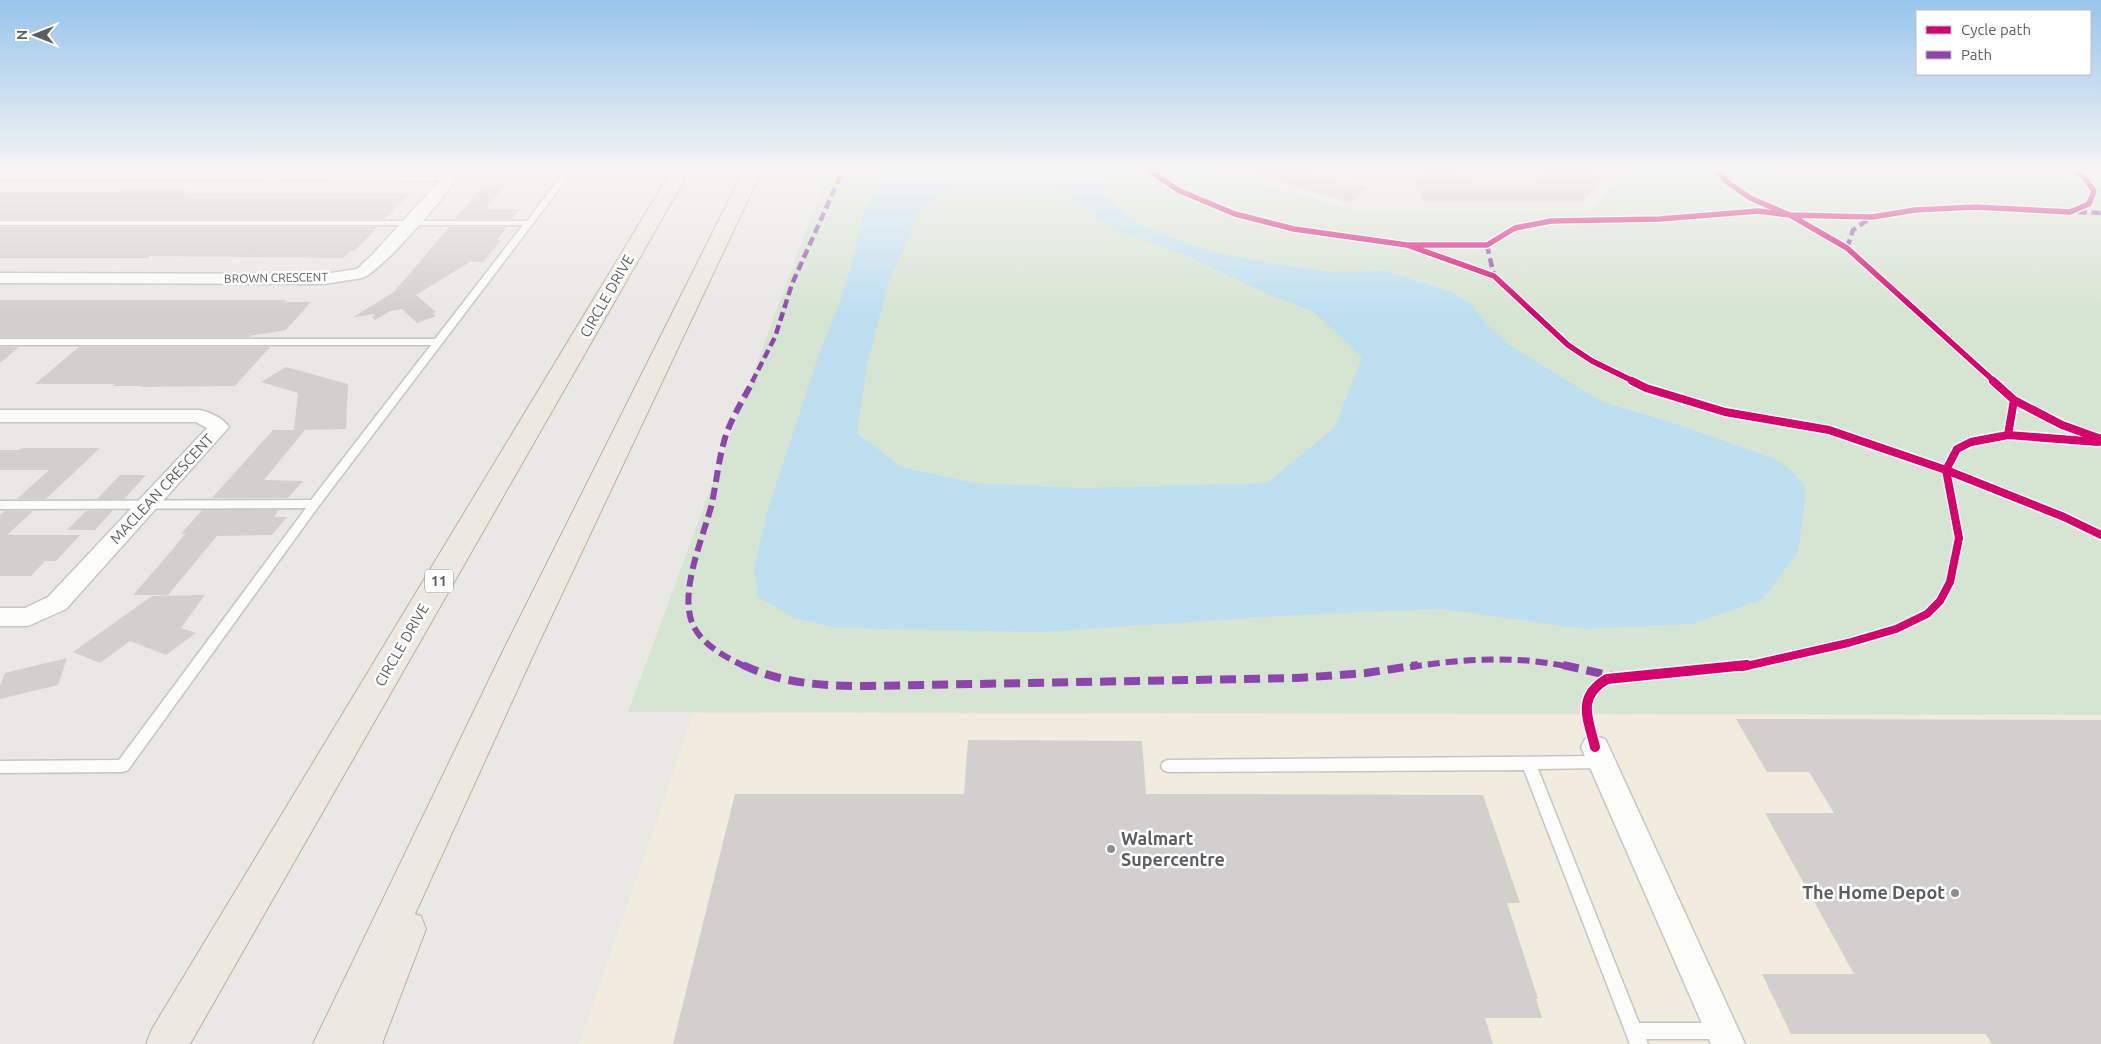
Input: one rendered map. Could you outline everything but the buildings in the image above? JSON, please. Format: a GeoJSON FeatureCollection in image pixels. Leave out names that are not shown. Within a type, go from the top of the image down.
{"type":"FeatureCollection","features":[{"type":"Feature","properties":{"kind":"highway","name":"CIRCLE DRIVE"},"geometry":{"type":"LineString","coordinates":[[167,1044],[653,217]]}},
{"type":"Feature","properties":{"kind":"highway"},"geometry":{"type":"LineString","coordinates":[[334,1044],[519,651],[730,217]]}},
{"type":"Feature","properties":{"kind":"highway"},"geometry":{"type":"LineString","coordinates":[[361,1044],[519,651]]}},
{"type":"Feature","properties":{"kind":"highway"},"geometry":{"type":"LineString","coordinates":[[157,1044],[197,994]]}},
{"type":"Feature","properties":{"kind":"street","name":"BROWN CRESCENT"},"geometry":{"type":"LineString","coordinates":[[0,278],[324,278],[362,273],[380,258],[416,217]]}},
{"type":"Feature","properties":{"kind":"street","name":"MACLEAN CRESCENT"},"geometry":{"type":"LineString","coordinates":[[0,416],[200,416],[219,427],[57,604],[28,617],[0,617]]}},
{"type":"Feature","properties":{"kind":"street"},"geometry":{"type":"LineString","coordinates":[[1598,754],[1724,1037]]}},
{"type":"Feature","properties":{"kind":"lane"},"geometry":{"type":"LineString","coordinates":[[0,767],[123,766],[314,504],[533,217]]}},
{"type":"Feature","properties":{"kind":"lane"},"geometry":{"type":"LineString","coordinates":[[0,223],[528,223]]}},
{"type":"Feature","properties":{"kind":"lane"},"geometry":{"type":"LineString","coordinates":[[0,342],[436,342]]}},
{"type":"Feature","properties":{"kind":"lane"},"geometry":{"type":"LineString","coordinates":[[0,505],[314,504]]}},
{"type":"Feature","properties":{"kind":"lane"},"geometry":{"type":"LineString","coordinates":[[1168,766],[1529,764],[1598,754]]}},
{"type":"Feature","properties":{"kind":"lane"},"geometry":{"type":"LineString","coordinates":[[1529,764],[1636,1038],[1724,1037]]}},
{"type":"Feature","properties":{"kind":"shaded area"},"geometry":{"type":"Polygon","coordinates":[[[694,713],[2101,715],[2101,1044],[579,1044],[694,713]]]}},
{"type":"Feature","properties":{"kind":"green space"},"geometry":{"type":"Polygon","coordinates":[[[811,217],[2101,217],[2101,715],[628,712],[811,217]]]}},
{"type":"Feature","properties":{"kind":"water"},"geometry":{"type":"Polygon","coordinates":[[[862,217],[918,217],[889,281],[868,360],[857,433],[901,467],[974,483],[1084,488],[1267,483],[1335,427],[1362,358],[1314,312],[1263,292],[1190,257],[1116,230],[1096,217],[1127,217],[1164,235],[1209,251],[1332,272],[1386,271],[1449,291],[1470,303],[1485,323],[1509,345],[1602,402],[1676,424],[1777,460],[1794,473],[1805,487],[1798,552],[1763,599],[1692,624],[1585,629],[1443,609],[1293,615],[1042,632],[837,628],[792,617],[758,597],[754,569],[768,509],[819,354],[840,302],[853,258],[862,217]]]}},
{"type":"Feature","properties":{"kind":"marked path"},"geometry":{"type":"LineString","coordinates":[[822,217],[792,284],[788,302],[775,337],[728,430],[690,586],[689,611],[693,625],[703,639],[717,651],[734,661],[753,670],[789,682],[836,686],[1297,678],[1366,673],[1434,663],[1489,659],[1552,663],[1612,676]]}},
{"type":"Feature","properties":{"kind":"marked path"},"geometry":{"type":"LineString","coordinates":[[1847,248],[1849,237],[1853,230],[1869,219]]}},
{"type":"Feature","properties":{"kind":"marked path"},"geometry":{"type":"LineString","coordinates":[[1487,245],[1494,276]]}},
{"type":"Feature","properties":{"kind":"cycle path"},"geometry":{"type":"LineString","coordinates":[[1246,217],[1294,229],[1407,245],[1487,245],[1515,228],[1551,221],[1688,217]]}},
{"type":"Feature","properties":{"kind":"cycle path"},"geometry":{"type":"LineString","coordinates":[[1793,217],[1847,248],[2014,400],[2008,435],[1971,442],[1957,449],[1946,470],[2064,517],[2101,535]]}},
{"type":"Feature","properties":{"kind":"cycle path"},"geometry":{"type":"LineString","coordinates":[[1861,217],[1874,217]]}},
{"type":"Feature","properties":{"kind":"cycle path"},"geometry":{"type":"LineString","coordinates":[[1407,245],[1494,276],[1568,345],[1592,361],[1646,388],[1725,412],[1829,430],[1946,470],[1959,538],[1950,582],[1940,601],[1927,614],[1896,629],[1848,643],[1740,667],[1607,679],[1595,686],[1588,696],[1587,716],[1595,747]]}},
{"type":"Feature","properties":{"kind":"cycle path"},"geometry":{"type":"LineString","coordinates":[[2014,400],[2062,425],[2101,439]]}},
{"type":"Feature","properties":{"kind":"cycle path"},"geometry":{"type":"LineString","coordinates":[[2008,435],[2098,442]]}},
{"type":"Feature","properties":{"kind":"place","name":"Walmart Supercentre"},"geometry":{"type":"Point","coordinates":[1111,849]}},
{"type":"Feature","properties":{"kind":"place","name":"The Home Depot"},"geometry":{"type":"Point","coordinates":[1955,893]}}]}
